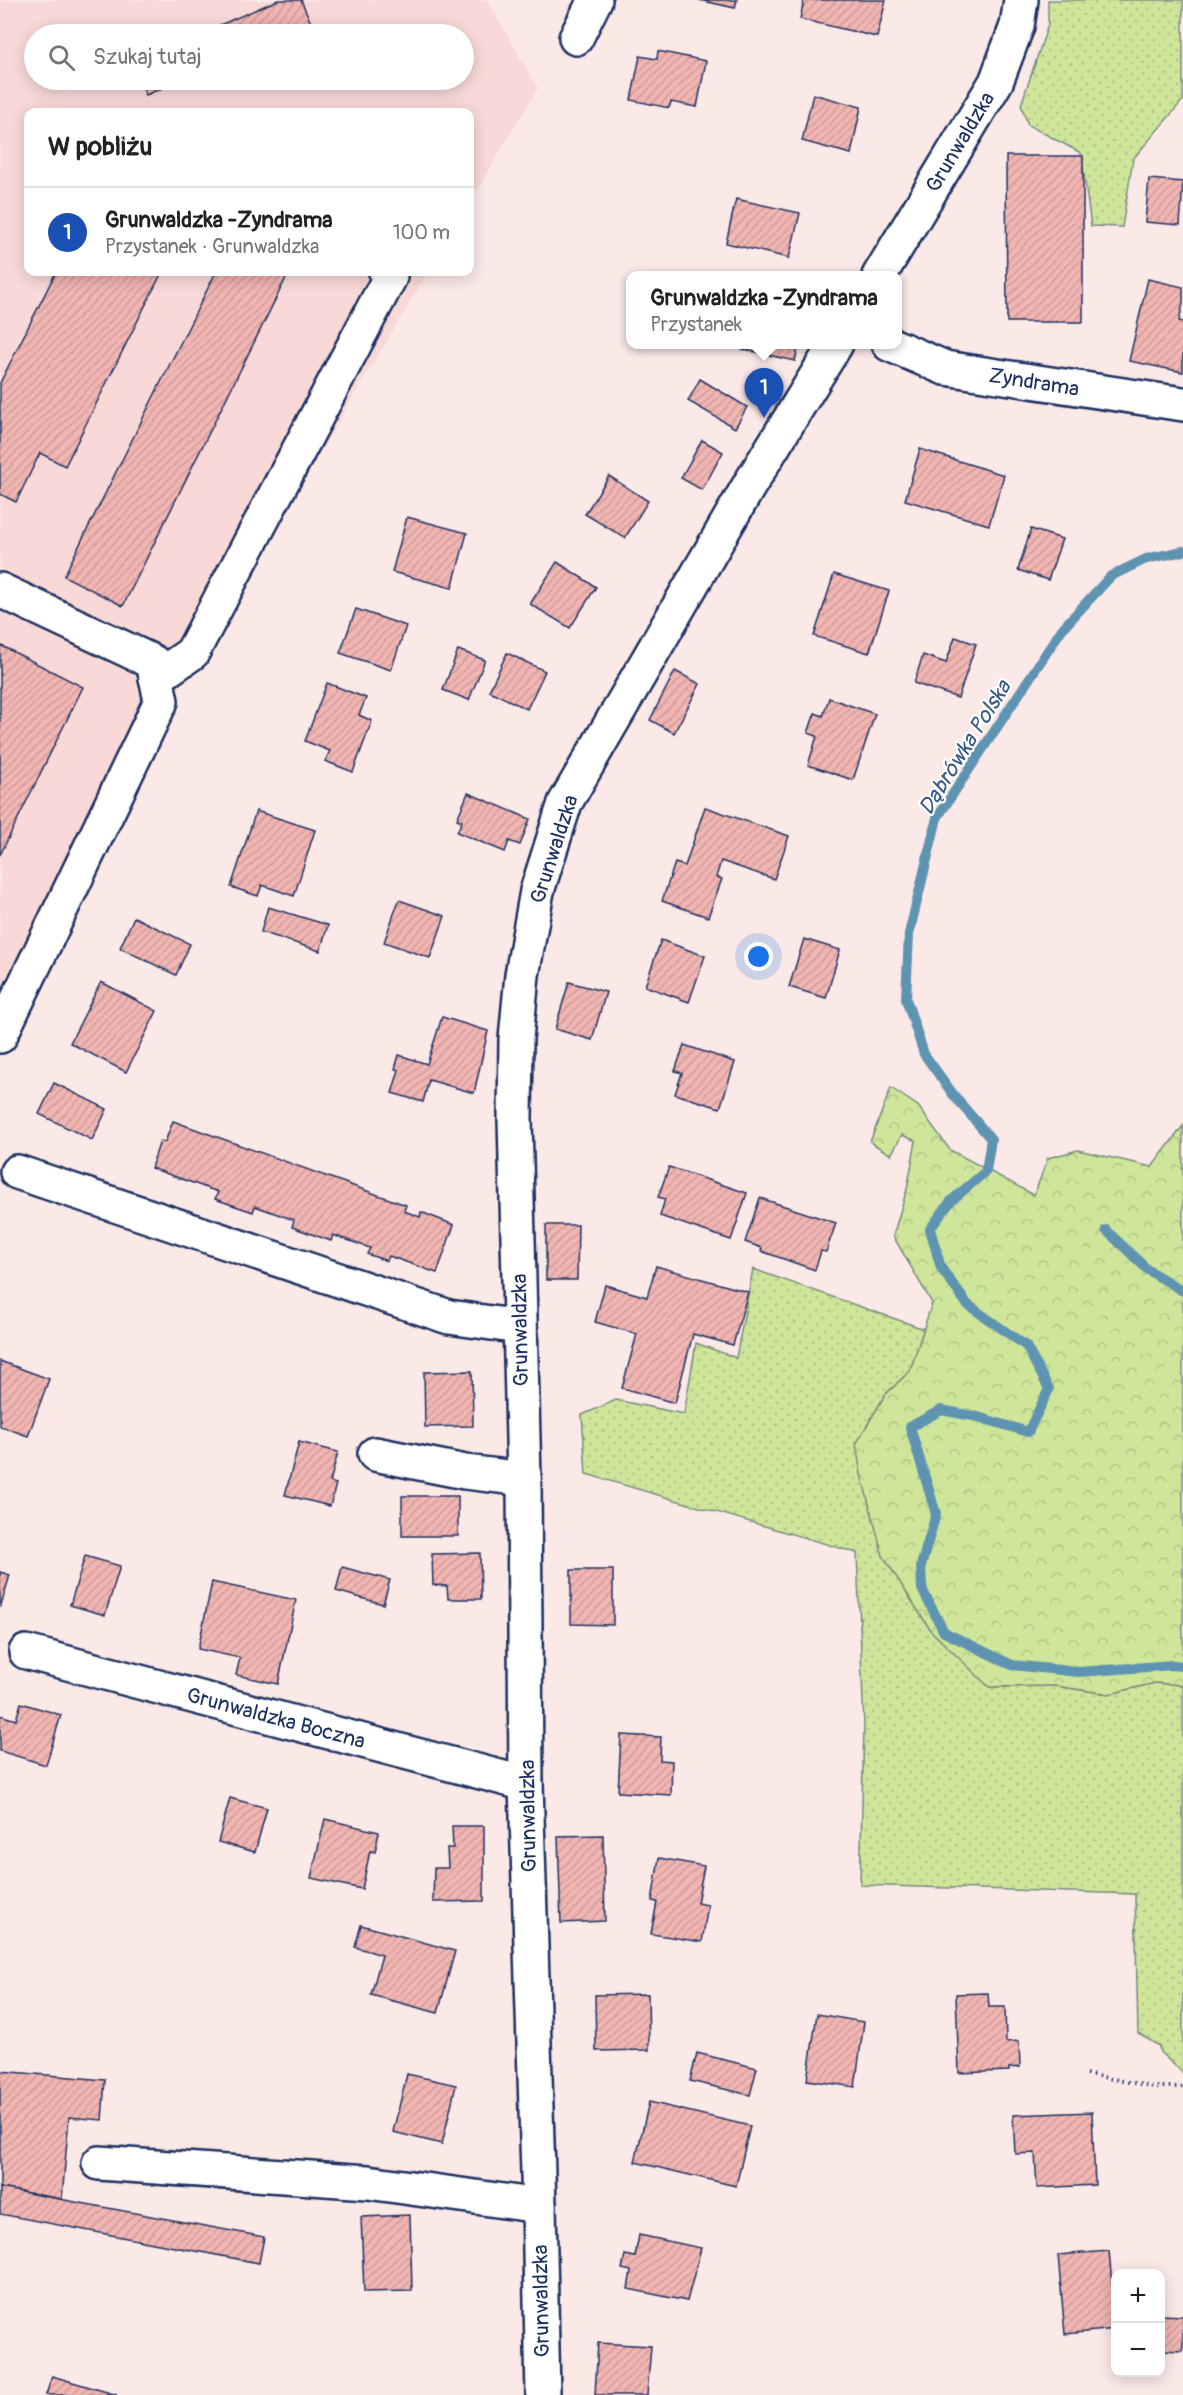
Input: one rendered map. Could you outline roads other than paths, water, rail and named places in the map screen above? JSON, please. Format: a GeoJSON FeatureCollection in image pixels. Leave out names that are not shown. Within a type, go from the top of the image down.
{"type":"FeatureCollection","features":[{"type":"Feature","properties":{"kind":"street"},"geometry":{"type":"LineString","coordinates":[[576,38],[596,0]]}},
{"type":"Feature","properties":{"kind":"street","name":"Grunwaldzka"},"geometry":{"type":"LineString","coordinates":[[882,271],[996,82],[1017,27],[1022,0]]}},
{"type":"Feature","properties":{"kind":"street"},"geometry":{"type":"LineString","coordinates":[[156,678],[192,653],[389,276]]}},
{"type":"Feature","properties":{"kind":"street","name":"Grunwaldzka"},"geometry":{"type":"LineString","coordinates":[[543,2395],[526,1784],[524,1479],[515,1119],[516,1039],[522,975],[537,891],[565,802],[750,484],[834,349]]}},
{"type":"Feature","properties":{"kind":"street","name":"Zyndrama"},"geometry":{"type":"LineString","coordinates":[[899,349],[945,368],[1183,404]]}},
{"type":"Feature","properties":{"kind":"street"},"geometry":{"type":"LineString","coordinates":[[0,590],[153,662],[161,701],[0,1036]]}},
{"type":"Feature","properties":{"kind":"street"},"geometry":{"type":"LineString","coordinates":[[17,1172],[449,1317],[520,1327]]}},
{"type":"Feature","properties":{"kind":"street"},"geometry":{"type":"LineString","coordinates":[[375,1454],[465,1472],[524,1479]]}},
{"type":"Feature","properties":{"kind":"street","name":"Grunwaldzka Boczna"},"geometry":{"type":"LineString","coordinates":[[26,1652],[526,1784]]}},
{"type":"Feature","properties":{"kind":"street"},"geometry":{"type":"LineString","coordinates":[[99,2163],[368,2182],[539,2206]]}},
{"type":"Feature","properties":{"kind":"waterway","name":"Dąbrówka Polska"},"geometry":{"type":"LineString","coordinates":[[1183,551],[1146,559],[1111,576],[1062,629],[937,818],[909,934],[906,999],[924,1054],[955,1097],[991,1139],[986,1171],[951,1201],[930,1229],[941,1268],[967,1304],[1026,1346],[1049,1389],[1028,1432],[978,1417],[941,1410],[910,1427],[936,1514],[921,1566],[922,1589],[944,1632],[1012,1665],[1079,1672],[1183,1666]]}},
{"type":"Feature","properties":{"kind":"waterway"},"geometry":{"type":"LineString","coordinates":[[1106,1230],[1148,1270],[1183,1291]]}},
{"type":"Feature","properties":{"kind":"place","name":"Grunwaldzka -Zyndrama"},"geometry":{"type":"Point","coordinates":[764,418]}}]}
